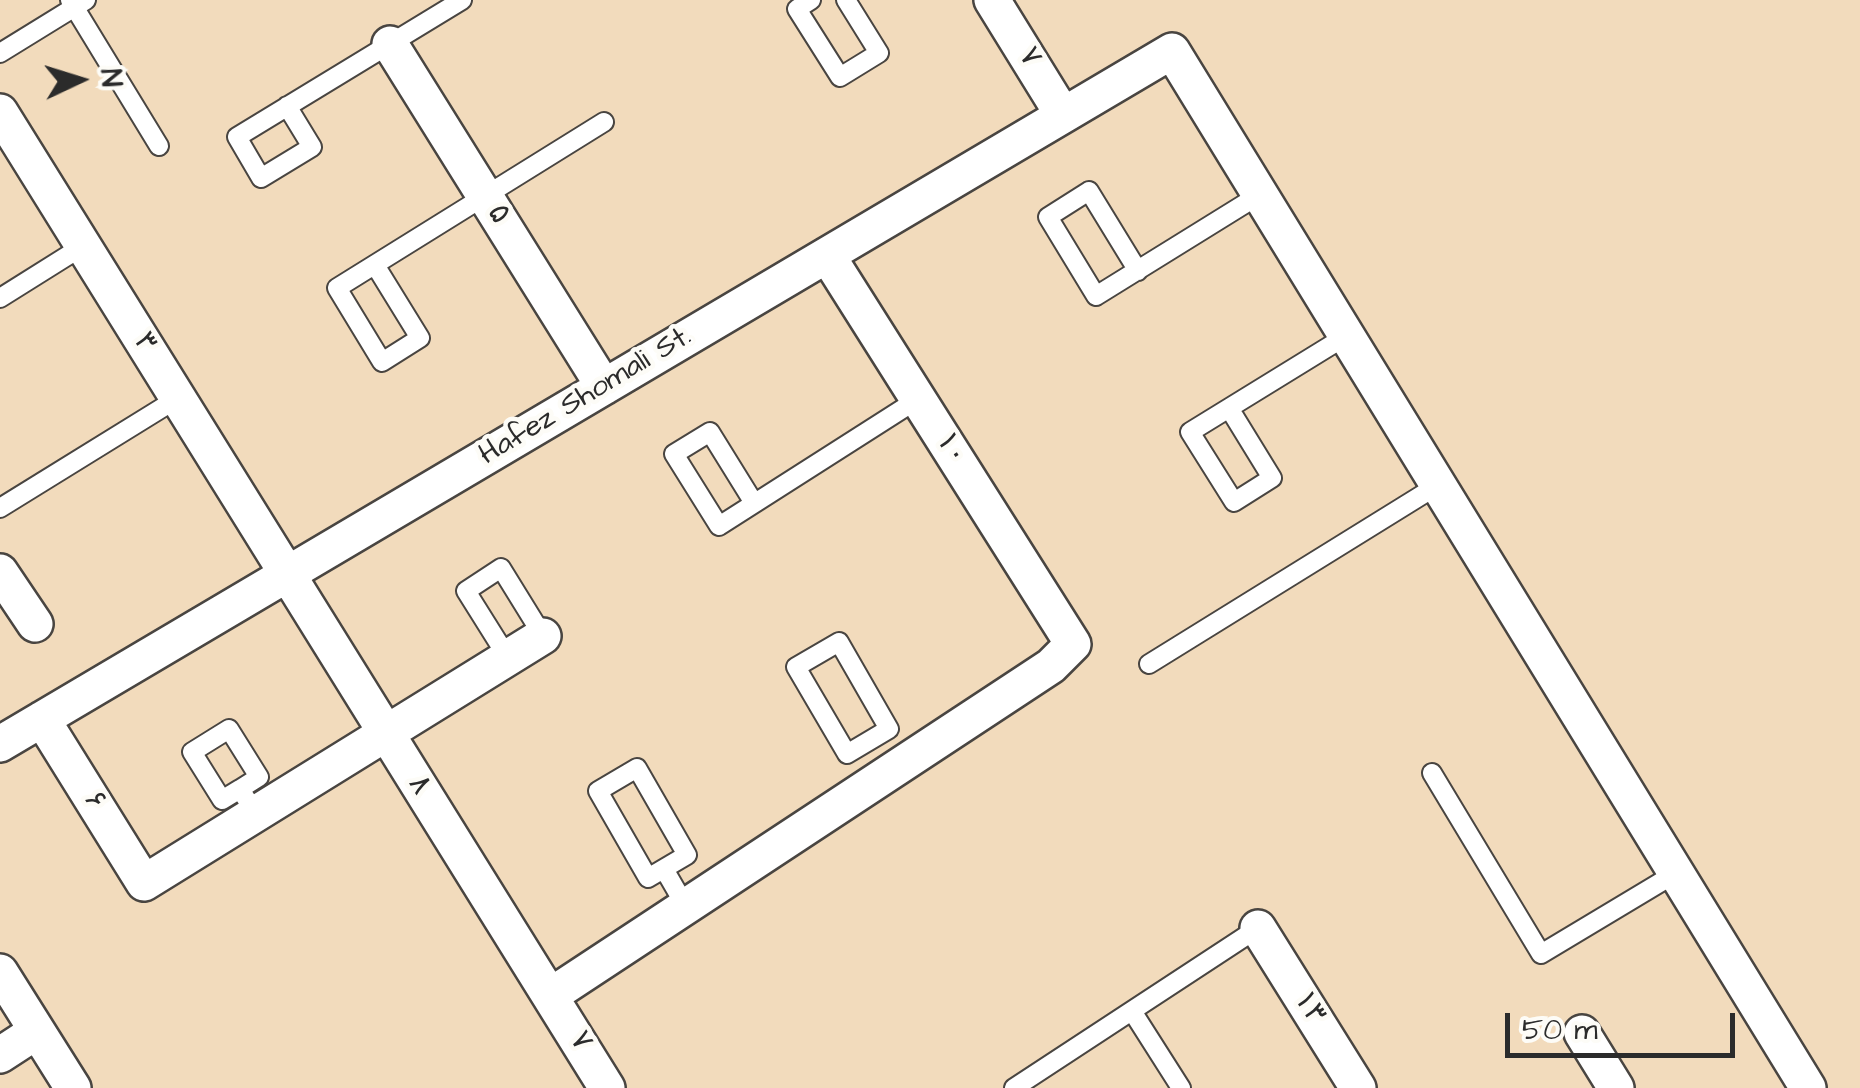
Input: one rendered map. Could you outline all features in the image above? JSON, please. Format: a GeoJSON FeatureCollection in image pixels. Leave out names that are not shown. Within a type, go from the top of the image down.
{"type":"FeatureCollection","features":[{"type":"Feature","properties":{"kind":"street","name":"۷"},"geometry":{"type":"LineString","coordinates":[[992,0],[1064,115]]}},
{"type":"Feature","properties":{"kind":"street","name":"۵"},"geometry":{"type":"LineString","coordinates":[[390,44],[604,387]]}},
{"type":"Feature","properties":{"kind":"street","name":"Hafez Shomali St."},"geometry":{"type":"LineString","coordinates":[[0,744],[1172,51],[1260,196]]}},
{"type":"Feature","properties":{"kind":"street","name":"۳"},"geometry":{"type":"LineString","coordinates":[[0,112],[287,574]]}},
{"type":"Feature","properties":{"kind":"street"},"geometry":{"type":"LineString","coordinates":[[1260,196],[1808,1088]]}},
{"type":"Feature","properties":{"kind":"street","name":"۱۰"},"geometry":{"type":"LineString","coordinates":[[827,255],[1073,644],[1051,666],[886,776]]}},
{"type":"Feature","properties":{"kind":"street"},"geometry":{"type":"LineString","coordinates":[[0,572],[35,624]]}},
{"type":"Feature","properties":{"kind":"street","name":"۸"},"geometry":{"type":"LineString","coordinates":[[287,574],[550,996]]}},
{"type":"Feature","properties":{"kind":"street"},"geometry":{"type":"LineString","coordinates":[[385,734],[543,636]]}},
{"type":"Feature","properties":{"kind":"street","name":"۶"},"geometry":{"type":"LineString","coordinates":[[42,719],[144,883],[248,802],[385,734]]}},
{"type":"Feature","properties":{"kind":"street"},"geometry":{"type":"LineString","coordinates":[[550,996],[886,776]]}},
{"type":"Feature","properties":{"kind":"street","name":"۱۳"},"geometry":{"type":"LineString","coordinates":[[1258,928],[1358,1088]]}},
{"type":"Feature","properties":{"kind":"street"},"geometry":{"type":"LineString","coordinates":[[0,972],[73,1088]]}},
{"type":"Feature","properties":{"kind":"street","name":"۷"},"geometry":{"type":"LineString","coordinates":[[550,996],[607,1088]]}},
{"type":"Feature","properties":{"kind":"street"},"geometry":{"type":"LineString","coordinates":[[0,1055],[37,1031]]}},
{"type":"Feature","properties":{"kind":"street"},"geometry":{"type":"LineString","coordinates":[[1582,1033],[1616,1088]]}},
{"type":"Feature","properties":{"kind":"lane"},"geometry":{"type":"LineString","coordinates":[[287,106],[462,0]]}},
{"type":"Feature","properties":{"kind":"lane"},"geometry":{"type":"LineString","coordinates":[[811,0],[797,9],[840,78],[879,53],[846,0]]}},
{"type":"Feature","properties":{"kind":"lane"},"geometry":{"type":"LineString","coordinates":[[0,53],[77,2],[159,146]]}},
{"type":"Feature","properties":{"kind":"lane"},"geometry":{"type":"LineString","coordinates":[[375,264],[420,338],[382,362],[336,288],[604,122]]}},
{"type":"Feature","properties":{"kind":"lane"},"geometry":{"type":"LineString","coordinates":[[1138,271],[1089,191],[1048,216],[1096,296],[1138,271],[1260,196]]}},
{"type":"Feature","properties":{"kind":"lane"},"geometry":{"type":"LineString","coordinates":[[0,298],[83,246]]}},
{"type":"Feature","properties":{"kind":"lane"},"geometry":{"type":"LineString","coordinates":[[1229,408],[1272,478],[1234,502],[1190,432],[1229,408],[1346,336]]}},
{"type":"Feature","properties":{"kind":"lane"},"geometry":{"type":"LineString","coordinates":[[0,508],[178,398]]}},
{"type":"Feature","properties":{"kind":"lane"},"geometry":{"type":"LineString","coordinates":[[754,503],[710,432],[674,454],[719,526],[918,399]]}},
{"type":"Feature","properties":{"kind":"lane"},"geometry":{"type":"LineString","coordinates":[[1149,664],[1438,485]]}},
{"type":"Feature","properties":{"kind":"lane"},"geometry":{"type":"LineString","coordinates":[[508,658],[466,590],[502,568],[543,636]]}},
{"type":"Feature","properties":{"kind":"lane"},"geometry":{"type":"LineString","coordinates":[[839,642],[890,729],[866,743],[847,754],[796,667],[839,642]]}},
{"type":"Feature","properties":{"kind":"lane"},"geometry":{"type":"LineString","coordinates":[[866,743],[886,776]]}},
{"type":"Feature","properties":{"kind":"lane"},"geometry":{"type":"LineString","coordinates":[[637,768],[687,856],[664,868],[648,878],[598,791],[637,768]]}},
{"type":"Feature","properties":{"kind":"lane"},"geometry":{"type":"LineString","coordinates":[[1432,773],[1541,954],[1676,873]]}},
{"type":"Feature","properties":{"kind":"lane"},"geometry":{"type":"LineString","coordinates":[[664,868],[686,907]]}},
{"type":"Feature","properties":{"kind":"lane"},"geometry":{"type":"LineString","coordinates":[[1014,1088],[1258,928]]}},
{"type":"Feature","properties":{"kind":"lane"},"geometry":{"type":"LineString","coordinates":[[1132,1011],[1181,1088]]}}]}
